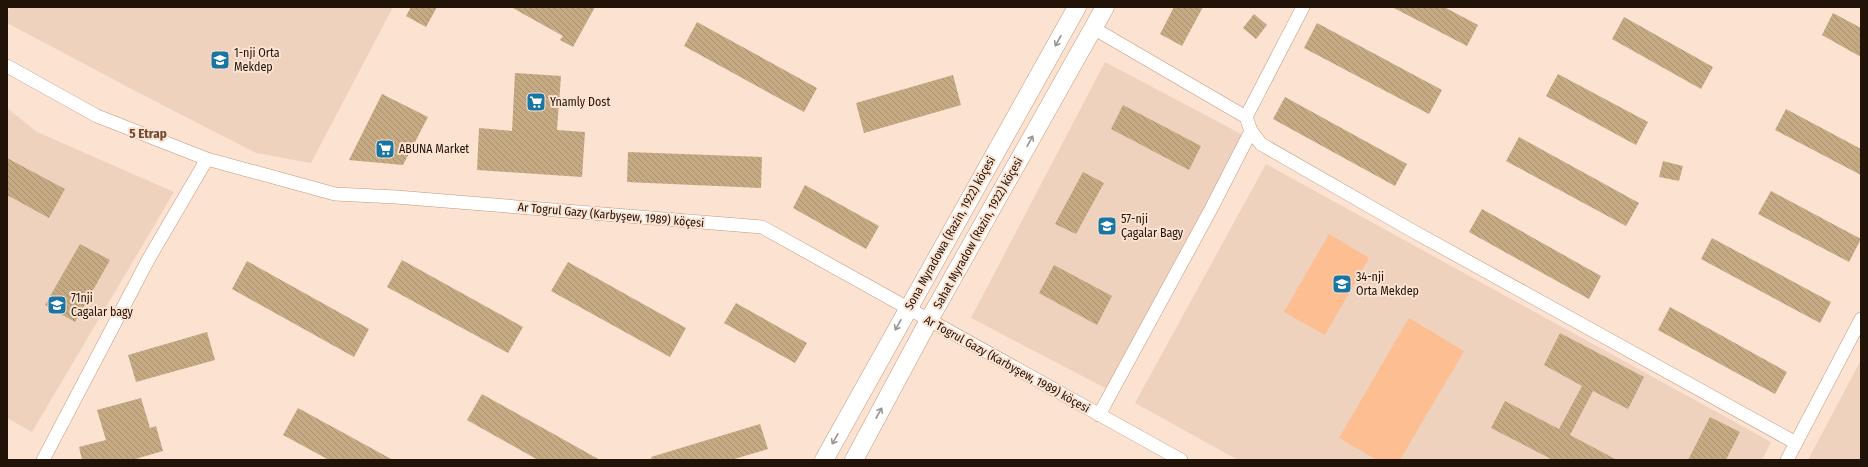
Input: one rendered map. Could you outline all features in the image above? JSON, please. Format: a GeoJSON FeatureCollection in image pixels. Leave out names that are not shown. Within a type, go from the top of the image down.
{"type":"FeatureCollection","features":[{"type":"Feature","properties":{"kind":"main road","name":"Sona Myradowa (Razin, 1922) köçesi"},"geometry":{"type":"LineString","coordinates":[[824,460],[1077,7]]}},
{"type":"Feature","properties":{"kind":"main road","name":"Sahat Myradow (Razin, 1922) köçesi"},"geometry":{"type":"LineString","coordinates":[[854,460],[930,320],[1105,7]]}},
{"type":"Feature","properties":{"kind":"street"},"geometry":{"type":"LineString","coordinates":[[1246,117],[1303,7]]}},
{"type":"Feature","properties":{"kind":"street"},"geometry":{"type":"LineString","coordinates":[[1093,28],[1246,117],[1251,131],[1261,144],[1411,230],[1796,444]]}},
{"type":"Feature","properties":{"kind":"street","name":"Ar Togrul Gazy (Karbyşew, 1989) köçesi"},"geometry":{"type":"LineString","coordinates":[[7,66],[97,116],[207,159],[335,194],[396,197],[762,227],[1181,460]]}},
{"type":"Feature","properties":{"kind":"street"},"geometry":{"type":"LineString","coordinates":[[1099,415],[1211,209],[1251,131]]}},
{"type":"Feature","properties":{"kind":"street"},"geometry":{"type":"LineString","coordinates":[[43,460],[148,260],[207,159]]}},
{"type":"Feature","properties":{"kind":"street"},"geometry":{"type":"LineString","coordinates":[[1787,460],[1861,319]]}},
{"type":"Feature","properties":{"kind":"shaded area","name":"1-nji Orta Mekdep"},"geometry":{"type":"Polygon","coordinates":[[[10,7],[393,7],[311,163],[256,153],[145,96],[7,23],[7,13],[10,7]]]}},
{"type":"Feature","properties":{"kind":"shaded area","name":"57-nji Çagalar Bagy"},"geometry":{"type":"Polygon","coordinates":[[[1105,62],[1243,135],[1109,390],[971,318],[1105,62]]]}},
{"type":"Feature","properties":{"kind":"shaded area","name":"71nji Cagalar bagy"},"geometry":{"type":"Polygon","coordinates":[[[7,108],[37,132],[174,192],[32,432],[7,418],[7,108]]]}},
{"type":"Feature","properties":{"kind":"shaded area","name":"34-nji Orta Mekdep"},"geometry":{"type":"Polygon","coordinates":[[[1266,164],[1771,442],[1762,460],[1238,460],[1135,403],[1266,164]]]}},
{"type":"Feature","properties":{"kind":"shaded area"},"geometry":{"type":"Polygon","coordinates":[[[1329,234],[1369,258],[1325,335],[1284,312],[1329,234]]]}},
{"type":"Feature","properties":{"kind":"shaded area"},"geometry":{"type":"Polygon","coordinates":[[[1409,318],[1464,351],[1400,460],[1377,460],[1339,438],[1409,318]]]}},
{"type":"Feature","properties":{"kind":"shaded area"},"geometry":{"type":"Polygon","coordinates":[[[1861,360],[1861,460],[1808,460],[1861,360]]]}},
{"type":"Feature","properties":{"kind":"building"},"geometry":{"type":"Polygon","coordinates":[[[411,7],[437,7],[426,27],[406,16],[411,7]]]}},
{"type":"Feature","properties":{"kind":"building"},"geometry":{"type":"Polygon","coordinates":[[[511,7],[595,7],[573,47],[560,40],[563,36],[511,7]]]}},
{"type":"Feature","properties":{"kind":"building"},"geometry":{"type":"Polygon","coordinates":[[[1174,7],[1203,7],[1182,46],[1160,34],[1174,7]]]}},
{"type":"Feature","properties":{"kind":"building"},"geometry":{"type":"Polygon","coordinates":[[[1392,7],[1444,7],[1478,25],[1467,46],[1392,7]]]}},
{"type":"Feature","properties":{"kind":"building"},"geometry":{"type":"Polygon","coordinates":[[[1833,13],[1861,28],[1861,57],[1822,35],[1833,13]]]}},
{"type":"Feature","properties":{"kind":"building"},"geometry":{"type":"Polygon","coordinates":[[[1254,14],[1267,25],[1256,39],[1243,28],[1254,14]]]}},
{"type":"Feature","properties":{"kind":"building"},"geometry":{"type":"Polygon","coordinates":[[[1624,17],[1713,67],[1701,89],[1612,39],[1624,17]]]}},
{"type":"Feature","properties":{"kind":"building"},"geometry":{"type":"Polygon","coordinates":[[[697,22],[817,88],[804,112],[684,46],[697,22]]]}},
{"type":"Feature","properties":{"kind":"building"},"geometry":{"type":"Polygon","coordinates":[[[1317,23],[1442,90],[1429,114],[1304,48],[1317,23]]]}},
{"type":"Feature","properties":{"kind":"building","name":"Ynamly Dost"},"geometry":{"type":"Polygon","coordinates":[[[515,73],[561,76],[557,130],[585,132],[582,177],[477,170],[479,128],[512,131],[515,73]]]}},
{"type":"Feature","properties":{"kind":"building"},"geometry":{"type":"Polygon","coordinates":[[[1558,74],[1648,122],[1636,145],[1546,96],[1558,74]]]}},
{"type":"Feature","properties":{"kind":"building"},"geometry":{"type":"Polygon","coordinates":[[[953,75],[961,105],[864,133],[856,103],[953,75]]]}},
{"type":"Feature","properties":{"kind":"building"},"geometry":{"type":"Polygon","coordinates":[[[382,94],[428,117],[403,165],[349,160],[382,94]]]}},
{"type":"Feature","properties":{"kind":"building"},"geometry":{"type":"Polygon","coordinates":[[[1285,97],[1407,164],[1395,186],[1273,119],[1285,97]]]}},
{"type":"Feature","properties":{"kind":"building"},"geometry":{"type":"Polygon","coordinates":[[[1123,105],[1201,146],[1189,170],[1111,129],[1123,105]]]}},
{"type":"Feature","properties":{"kind":"building"},"geometry":{"type":"Polygon","coordinates":[[[1786,109],[1861,149],[1861,175],[1775,130],[1786,109]]]}},
{"type":"Feature","properties":{"kind":"building"},"geometry":{"type":"Polygon","coordinates":[[[1519,137],[1639,203],[1626,226],[1506,161],[1519,137]]]}},
{"type":"Feature","properties":{"kind":"building"},"geometry":{"type":"Polygon","coordinates":[[[628,152],[762,157],[761,188],[627,182],[628,152]]]}},
{"type":"Feature","properties":{"kind":"building"},"geometry":{"type":"Polygon","coordinates":[[[7,158],[65,189],[49,218],[7,195],[7,158]]]}},
{"type":"Feature","properties":{"kind":"building"},"geometry":{"type":"Polygon","coordinates":[[[1663,161],[1683,166],[1679,181],[1659,177],[1663,161]]]}},
{"type":"Feature","properties":{"kind":"building"},"geometry":{"type":"Polygon","coordinates":[[[1083,172],[1104,183],[1076,234],[1055,224],[1083,172]]]}},
{"type":"Feature","properties":{"kind":"building"},"geometry":{"type":"Polygon","coordinates":[[[805,185],[879,226],[866,249],[793,208],[805,185]]]}},
{"type":"Feature","properties":{"kind":"building"},"geometry":{"type":"Polygon","coordinates":[[[1771,191],[1861,239],[1849,262],[1758,214],[1771,191]]]}},
{"type":"Feature","properties":{"kind":"building"},"geometry":{"type":"Polygon","coordinates":[[[1482,209],[1601,276],[1589,299],[1469,232],[1482,209]]]}},
{"type":"Feature","properties":{"kind":"building"},"geometry":{"type":"Polygon","coordinates":[[[1712,238],[1831,302],[1820,323],[1701,259],[1712,238]]]}},
{"type":"Feature","properties":{"kind":"building"},"geometry":{"type":"Polygon","coordinates":[[[80,244],[110,260],[75,322],[45,305],[80,244]]]}},
{"type":"Feature","properties":{"kind":"building"},"geometry":{"type":"Polygon","coordinates":[[[402,260],[523,327],[508,353],[387,287],[402,260]]]}},
{"type":"Feature","properties":{"kind":"building"},"geometry":{"type":"Polygon","coordinates":[[[247,261],[369,329],[354,357],[232,289],[247,261]]]}},
{"type":"Feature","properties":{"kind":"building"},"geometry":{"type":"Polygon","coordinates":[[[568,262],[686,328],[670,357],[551,291],[568,262]]]}},
{"type":"Feature","properties":{"kind":"building"},"geometry":{"type":"Polygon","coordinates":[[[1054,265],[1112,296],[1097,325],[1039,293],[1054,265]]]}},
{"type":"Feature","properties":{"kind":"building"},"geometry":{"type":"Polygon","coordinates":[[[736,303],[807,343],[795,363],[724,323],[736,303]]]}},
{"type":"Feature","properties":{"kind":"building"},"geometry":{"type":"Polygon","coordinates":[[[1670,307],[1787,372],[1775,394],[1658,330],[1670,307]]]}},
{"type":"Feature","properties":{"kind":"building"},"geometry":{"type":"Polygon","coordinates":[[[207,332],[215,360],[136,382],[128,355],[207,332]]]}},
{"type":"Feature","properties":{"kind":"building"},"geometry":{"type":"Polygon","coordinates":[[[1560,333],[1644,377],[1628,409],[1593,391],[1570,435],[1617,460],[1553,460],[1491,428],[1505,401],[1559,429],[1582,386],[1544,365],[1560,333]]]}},
{"type":"Feature","properties":{"kind":"building"},"geometry":{"type":"Polygon","coordinates":[[[482,394],[600,460],[538,460],[467,420],[482,394]]]}},
{"type":"Feature","properties":{"kind":"building"},"geometry":{"type":"Polygon","coordinates":[[[141,398],[150,428],[156,426],[163,451],[132,460],[82,460],[79,447],[106,440],[97,410],[141,398]]]}},
{"type":"Feature","properties":{"kind":"building"},"geometry":{"type":"Polygon","coordinates":[[[298,408],[393,460],[329,460],[283,435],[298,408]]]}},
{"type":"Feature","properties":{"kind":"building"},"geometry":{"type":"Polygon","coordinates":[[[1710,417],[1740,432],[1726,460],[1688,460],[1710,417]]]}},
{"type":"Feature","properties":{"kind":"building"},"geometry":{"type":"Polygon","coordinates":[[[760,424],[768,449],[731,460],[652,460],[651,457],[760,424]]]}},
{"type":"Feature","properties":{"kind":"place","name":"1-nji Orta Mekdep"},"geometry":{"type":"Point","coordinates":[220,60]}},
{"type":"Feature","properties":{"kind":"place","name":"Ynamly Dost"},"geometry":{"type":"Point","coordinates":[536,102]}},
{"type":"Feature","properties":{"kind":"place","name":"ABUNA Market"},"geometry":{"type":"Point","coordinates":[385,149]}},
{"type":"Feature","properties":{"kind":"place","name":"57-nji Çagalar Bagy"},"geometry":{"type":"Point","coordinates":[1107,226]}},
{"type":"Feature","properties":{"kind":"place","name":"34-nji Orta Mekdep"},"geometry":{"type":"Point","coordinates":[1342,284]}},
{"type":"Feature","properties":{"kind":"place","name":"71nji Cagalar bagy"},"geometry":{"type":"Point","coordinates":[57,305]}},
{"type":"Feature","properties":{"kind":"district","name":"5 Etrap"},"geometry":{"type":"Point","coordinates":[148,133]}}]}
